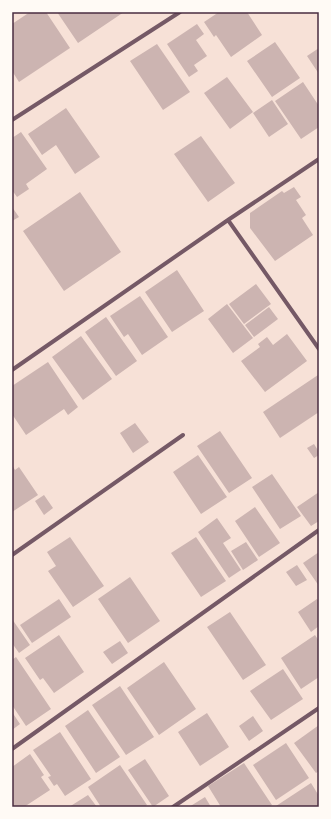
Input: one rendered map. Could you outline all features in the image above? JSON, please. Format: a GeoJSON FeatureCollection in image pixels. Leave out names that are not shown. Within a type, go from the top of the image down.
{"type":"FeatureCollection","features":[{"type":"Feature","properties":{"kind":"street"},"geometry":{"type":"LineString","coordinates":[[12,120],[180,12]]}},
{"type":"Feature","properties":{"kind":"street"},"geometry":{"type":"LineString","coordinates":[[12,370],[228,220],[319,159]]}},
{"type":"Feature","properties":{"kind":"street"},"geometry":{"type":"LineString","coordinates":[[228,220],[319,349]]}},
{"type":"Feature","properties":{"kind":"street"},"geometry":{"type":"LineString","coordinates":[[12,555],[182,435]]}},
{"type":"Feature","properties":{"kind":"street"},"geometry":{"type":"LineString","coordinates":[[12,749],[319,530]]}},
{"type":"Feature","properties":{"kind":"street"},"geometry":{"type":"LineString","coordinates":[[172,807],[319,708]]}},
{"type":"Feature","properties":{"kind":"building"},"geometry":{"type":"Polygon","coordinates":[[[30,12],[46,12],[70,48],[19,82],[12,71],[12,24],[30,12]]]}},
{"type":"Feature","properties":{"kind":"building"},"geometry":{"type":"Polygon","coordinates":[[[57,12],[124,12],[78,43],[57,12]]]}},
{"type":"Feature","properties":{"kind":"building"},"geometry":{"type":"Polygon","coordinates":[[[219,12],[247,12],[262,35],[231,57],[216,35],[214,37],[204,22],[219,12]]]}},
{"type":"Feature","properties":{"kind":"building"},"geometry":{"type":"Polygon","coordinates":[[[197,24],[204,34],[196,40],[207,56],[194,65],[198,71],[189,77],[167,44],[197,24]]]}},
{"type":"Feature","properties":{"kind":"building"},"geometry":{"type":"Polygon","coordinates":[[[275,42],[300,78],[272,97],[247,61],[275,42]]]}},
{"type":"Feature","properties":{"kind":"building"},"geometry":{"type":"Polygon","coordinates":[[[157,44],[190,92],[163,110],[130,61],[157,44]]]}},
{"type":"Feature","properties":{"kind":"building"},"geometry":{"type":"Polygon","coordinates":[[[319,48],[319,74],[307,56],[319,48]]]}},
{"type":"Feature","properties":{"kind":"building"},"geometry":{"type":"Polygon","coordinates":[[[227,77],[253,112],[230,129],[204,93],[227,77]]]}},
{"type":"Feature","properties":{"kind":"building"},"geometry":{"type":"Polygon","coordinates":[[[303,82],[319,106],[319,127],[301,139],[275,101],[303,82]]]}},
{"type":"Feature","properties":{"kind":"building"},"geometry":{"type":"Polygon","coordinates":[[[272,100],[288,124],[269,137],[253,113],[272,100]]]}},
{"type":"Feature","properties":{"kind":"building"},"geometry":{"type":"Polygon","coordinates":[[[66,108],[100,157],[75,174],[56,145],[42,155],[28,134],[66,108]]]}},
{"type":"Feature","properties":{"kind":"building"},"geometry":{"type":"Polygon","coordinates":[[[21,132],[47,169],[26,184],[29,189],[17,197],[12,190],[12,138],[21,132]]]}},
{"type":"Feature","properties":{"kind":"building"},"geometry":{"type":"Polygon","coordinates":[[[201,136],[235,183],[208,202],[174,154],[201,136]]]}},
{"type":"Feature","properties":{"kind":"building"},"geometry":{"type":"Polygon","coordinates":[[[294,187],[301,197],[296,200],[306,215],[302,218],[313,235],[275,261],[250,228],[250,213],[282,191],[284,193],[294,187]]]}},
{"type":"Feature","properties":{"kind":"building"},"geometry":{"type":"Polygon","coordinates":[[[80,192],[121,252],[64,291],[23,231],[80,192]]]}},
{"type":"Feature","properties":{"kind":"building"},"geometry":{"type":"Polygon","coordinates":[[[12,207],[19,217],[12,221],[12,207]]]}},
{"type":"Feature","properties":{"kind":"building"},"geometry":{"type":"Polygon","coordinates":[[[177,270],[204,311],[172,332],[145,292],[177,270]]]}},
{"type":"Feature","properties":{"kind":"building"},"geometry":{"type":"Polygon","coordinates":[[[256,284],[271,304],[244,324],[229,304],[256,284]]]}},
{"type":"Feature","properties":{"kind":"building"},"geometry":{"type":"Polygon","coordinates":[[[140,296],[168,337],[142,355],[128,334],[124,337],[110,316],[140,296]]]}},
{"type":"Feature","properties":{"kind":"building"},"geometry":{"type":"Polygon","coordinates":[[[227,304],[253,338],[233,353],[208,319],[227,304]]]}},
{"type":"Feature","properties":{"kind":"building"},"geometry":{"type":"Polygon","coordinates":[[[269,307],[278,319],[254,337],[245,325],[269,307]]]}},
{"type":"Feature","properties":{"kind":"building"},"geometry":{"type":"Polygon","coordinates":[[[106,317],[137,361],[116,376],[85,332],[106,317]]]}},
{"type":"Feature","properties":{"kind":"building"},"geometry":{"type":"Polygon","coordinates":[[[287,334],[307,361],[265,392],[241,361],[260,347],[258,344],[267,337],[273,345],[287,334]]]}},
{"type":"Feature","properties":{"kind":"building"},"geometry":{"type":"Polygon","coordinates":[[[81,336],[112,379],[83,400],[52,357],[81,336]]]}},
{"type":"Feature","properties":{"kind":"building"},"geometry":{"type":"Polygon","coordinates":[[[48,362],[78,407],[68,415],[64,409],[26,435],[12,414],[12,386],[48,362]]]}},
{"type":"Feature","properties":{"kind":"building"},"geometry":{"type":"Polygon","coordinates":[[[318,375],[319,412],[280,438],[263,412],[318,375]]]}},
{"type":"Feature","properties":{"kind":"building"},"geometry":{"type":"Polygon","coordinates":[[[135,423],[149,442],[133,453],[120,433],[135,423]]]}},
{"type":"Feature","properties":{"kind":"building"},"geometry":{"type":"Polygon","coordinates":[[[220,431],[252,478],[229,493],[197,446],[220,431]]]}},
{"type":"Feature","properties":{"kind":"building"},"geometry":{"type":"Polygon","coordinates":[[[314,444],[319,452],[319,455],[314,458],[307,448],[314,444]]]}},
{"type":"Feature","properties":{"kind":"building"},"geometry":{"type":"Polygon","coordinates":[[[198,455],[227,497],[201,514],[173,472],[198,455]]]}},
{"type":"Feature","properties":{"kind":"building"},"geometry":{"type":"Polygon","coordinates":[[[12,465],[15,470],[19,467],[38,495],[12,512],[12,465]]]}},
{"type":"Feature","properties":{"kind":"building"},"geometry":{"type":"Polygon","coordinates":[[[272,474],[301,516],[280,529],[252,487],[272,474]]]}},
{"type":"Feature","properties":{"kind":"building"},"geometry":{"type":"Polygon","coordinates":[[[319,492],[319,521],[311,526],[297,507],[319,492]]]}},
{"type":"Feature","properties":{"kind":"building"},"geometry":{"type":"Polygon","coordinates":[[[44,495],[53,508],[44,515],[35,501],[44,495]]]}},
{"type":"Feature","properties":{"kind":"building"},"geometry":{"type":"Polygon","coordinates":[[[255,507],[280,543],[259,557],[235,521],[255,507]]]}},
{"type":"Feature","properties":{"kind":"building"},"geometry":{"type":"Polygon","coordinates":[[[217,518],[231,538],[223,543],[241,570],[229,578],[198,532],[217,518]]]}},
{"type":"Feature","properties":{"kind":"building"},"geometry":{"type":"Polygon","coordinates":[[[70,537],[104,586],[73,607],[48,571],[56,566],[47,552],[70,537]]]}},
{"type":"Feature","properties":{"kind":"building"},"geometry":{"type":"Polygon","coordinates":[[[196,537],[226,581],[201,597],[171,553],[196,537]]]}},
{"type":"Feature","properties":{"kind":"building"},"geometry":{"type":"Polygon","coordinates":[[[246,542],[258,560],[243,570],[231,551],[246,542]]]}},
{"type":"Feature","properties":{"kind":"building"},"geometry":{"type":"Polygon","coordinates":[[[319,552],[319,586],[303,563],[319,552]]]}},
{"type":"Feature","properties":{"kind":"building"},"geometry":{"type":"Polygon","coordinates":[[[297,565],[307,580],[296,586],[286,572],[297,565]]]}},
{"type":"Feature","properties":{"kind":"building"},"geometry":{"type":"Polygon","coordinates":[[[130,577],[160,621],[128,643],[98,599],[130,577]]]}},
{"type":"Feature","properties":{"kind":"building"},"geometry":{"type":"Polygon","coordinates":[[[59,599],[71,617],[32,643],[20,625],[59,599]]]}},
{"type":"Feature","properties":{"kind":"building"},"geometry":{"type":"Polygon","coordinates":[[[317,599],[319,601],[319,626],[311,632],[298,612],[317,599]]]}},
{"type":"Feature","properties":{"kind":"building"},"geometry":{"type":"Polygon","coordinates":[[[230,612],[266,665],[243,680],[207,627],[230,612]]]}},
{"type":"Feature","properties":{"kind":"building"},"geometry":{"type":"Polygon","coordinates":[[[12,619],[30,645],[19,653],[12,643],[12,619]]]}},
{"type":"Feature","properties":{"kind":"building"},"geometry":{"type":"Polygon","coordinates":[[[59,635],[84,672],[54,693],[43,678],[40,680],[25,658],[59,635]]]}},
{"type":"Feature","properties":{"kind":"building"},"geometry":{"type":"Polygon","coordinates":[[[315,635],[319,641],[319,677],[301,689],[281,658],[315,635]]]}},
{"type":"Feature","properties":{"kind":"building"},"geometry":{"type":"Polygon","coordinates":[[[120,641],[128,653],[112,664],[103,652],[120,641]]]}},
{"type":"Feature","properties":{"kind":"building"},"geometry":{"type":"Polygon","coordinates":[[[16,657],[51,709],[26,726],[12,705],[12,660],[16,657]]]}},
{"type":"Feature","properties":{"kind":"building"},"geometry":{"type":"Polygon","coordinates":[[[164,662],[196,709],[159,735],[127,688],[164,662]]]}},
{"type":"Feature","properties":{"kind":"building"},"geometry":{"type":"Polygon","coordinates":[[[283,669],[303,699],[271,720],[250,691],[283,669]]]}},
{"type":"Feature","properties":{"kind":"building"},"geometry":{"type":"Polygon","coordinates":[[[120,686],[154,737],[126,755],[92,705],[120,686]]]}},
{"type":"Feature","properties":{"kind":"building"},"geometry":{"type":"Polygon","coordinates":[[[88,710],[120,757],[96,773],[65,726],[88,710]]]}},
{"type":"Feature","properties":{"kind":"building"},"geometry":{"type":"Polygon","coordinates":[[[12,712],[20,724],[12,730],[12,712]]]}},
{"type":"Feature","properties":{"kind":"building"},"geometry":{"type":"Polygon","coordinates":[[[207,713],[229,747],[200,766],[178,732],[207,713]]]}},
{"type":"Feature","properties":{"kind":"building"},"geometry":{"type":"Polygon","coordinates":[[[253,716],[263,731],[249,741],[239,726],[253,716]]]}},
{"type":"Feature","properties":{"kind":"building"},"geometry":{"type":"Polygon","coordinates":[[[319,725],[319,771],[316,773],[294,743],[319,725]]]}},
{"type":"Feature","properties":{"kind":"building"},"geometry":{"type":"Polygon","coordinates":[[[60,732],[91,779],[65,796],[57,784],[54,786],[48,777],[51,776],[33,750],[60,732]]]}},
{"type":"Feature","properties":{"kind":"building"},"geometry":{"type":"Polygon","coordinates":[[[286,743],[309,778],[276,800],[253,765],[286,743]]]}},
{"type":"Feature","properties":{"kind":"building"},"geometry":{"type":"Polygon","coordinates":[[[30,754],[44,775],[41,777],[50,790],[24,807],[14,807],[12,804],[12,767],[30,754]]]}},
{"type":"Feature","properties":{"kind":"building"},"geometry":{"type":"Polygon","coordinates":[[[145,759],[169,796],[153,807],[128,770],[145,759]]]}},
{"type":"Feature","properties":{"kind":"building"},"geometry":{"type":"Polygon","coordinates":[[[244,763],[272,805],[269,807],[221,807],[208,786],[244,763]]]}},
{"type":"Feature","properties":{"kind":"building"},"geometry":{"type":"Polygon","coordinates":[[[120,765],[147,805],[144,807],[101,807],[88,787],[120,765]]]}},
{"type":"Feature","properties":{"kind":"building"},"geometry":{"type":"Polygon","coordinates":[[[311,783],[319,796],[319,807],[276,807],[276,806],[311,783]]]}},
{"type":"Feature","properties":{"kind":"building"},"geometry":{"type":"Polygon","coordinates":[[[88,795],[97,807],[69,807],[88,795]]]}},
{"type":"Feature","properties":{"kind":"building"},"geometry":{"type":"Polygon","coordinates":[[[205,797],[211,807],[189,807],[205,797]]]}}]}
